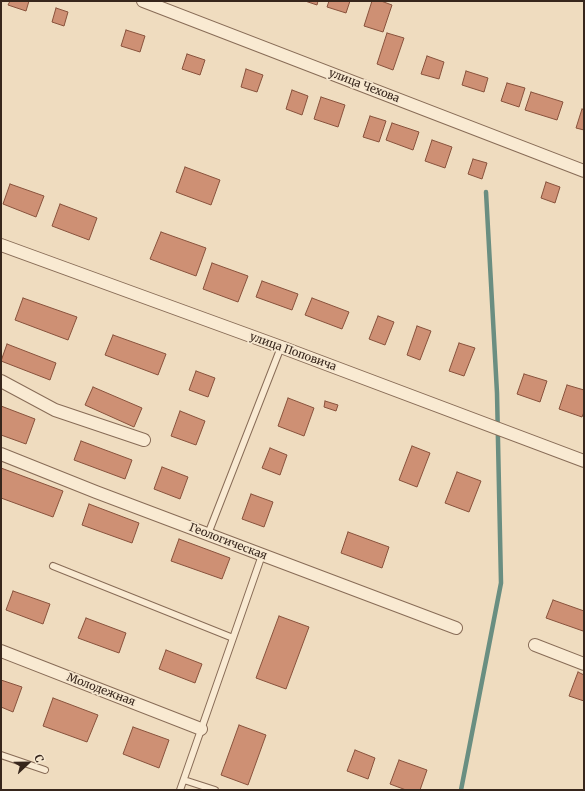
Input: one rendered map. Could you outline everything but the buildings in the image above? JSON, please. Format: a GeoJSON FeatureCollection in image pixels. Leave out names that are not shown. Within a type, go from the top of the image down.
{"type":"FeatureCollection","features":[{"type":"Feature","properties":{"kind":"street","name":"улица Чехова"},"geometry":{"type":"LineString","coordinates":[[143,1],[584,171]]}},
{"type":"Feature","properties":{"kind":"street","name":"улица Поповича"},"geometry":{"type":"LineString","coordinates":[[1,245],[281,347],[584,461]]}},
{"type":"Feature","properties":{"kind":"street"},"geometry":{"type":"LineString","coordinates":[[1,381],[55,410],[144,440]]}},
{"type":"Feature","properties":{"kind":"street","name":"Геологическая"},"geometry":{"type":"LineString","coordinates":[[1,454],[96,492],[456,628]]}},
{"type":"Feature","properties":{"kind":"street"},"geometry":{"type":"LineString","coordinates":[[535,645],[584,664]]}},
{"type":"Feature","properties":{"kind":"street","name":"Молодежная"},"geometry":{"type":"LineString","coordinates":[[1,651],[202,729]]}},
{"type":"Feature","properties":{"kind":"lane"},"geometry":{"type":"LineString","coordinates":[[208,534],[281,347]]}},
{"type":"Feature","properties":{"kind":"lane"},"geometry":{"type":"LineString","coordinates":[[180,790],[262,555]]}},
{"type":"Feature","properties":{"kind":"lane"},"geometry":{"type":"LineString","coordinates":[[53,566],[233,638]]}},
{"type":"Feature","properties":{"kind":"lane"},"geometry":{"type":"LineString","coordinates":[[1,755],[45,770]]}},
{"type":"Feature","properties":{"kind":"lane"},"geometry":{"type":"LineString","coordinates":[[184,780],[215,790]]}},
{"type":"Feature","properties":{"kind":"waterway"},"geometry":{"type":"LineString","coordinates":[[461,790],[501,583],[497,393],[486,192]]}}]}
